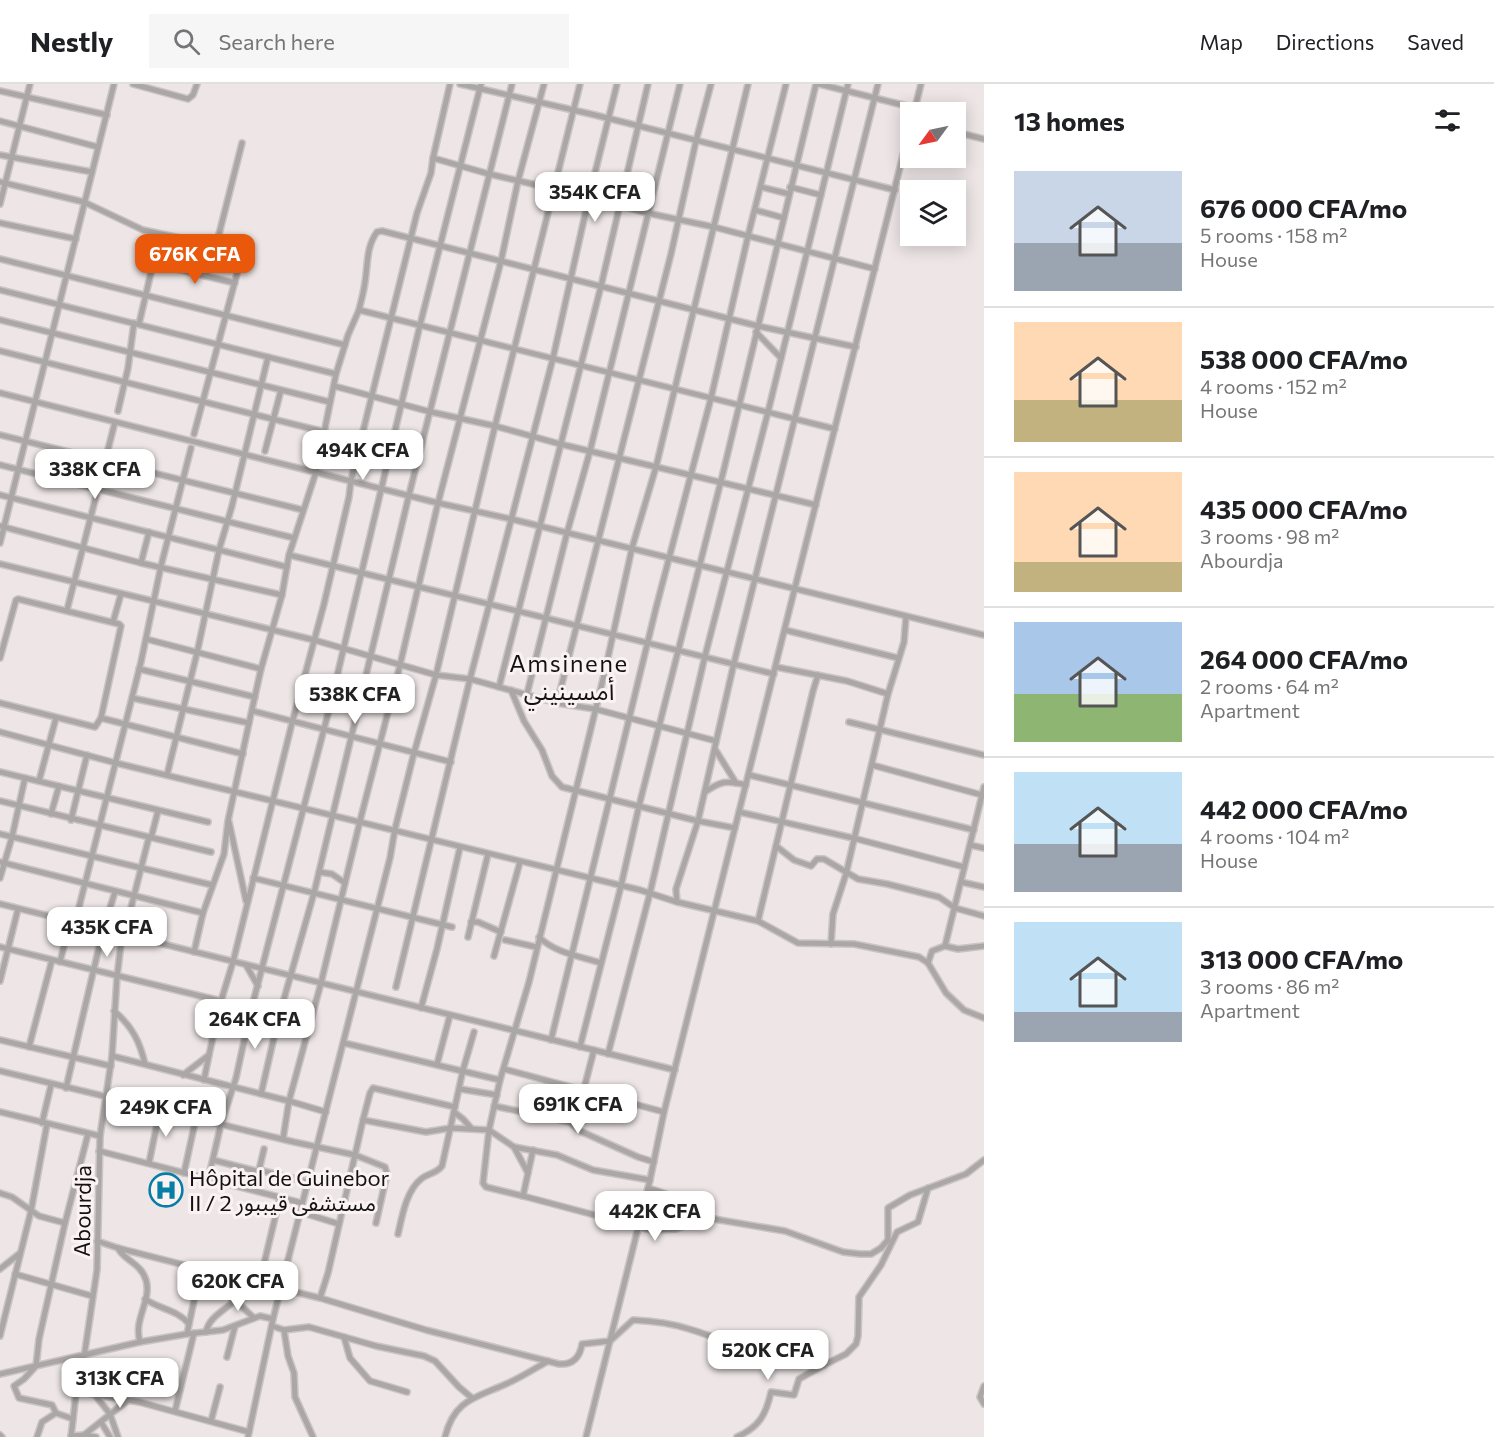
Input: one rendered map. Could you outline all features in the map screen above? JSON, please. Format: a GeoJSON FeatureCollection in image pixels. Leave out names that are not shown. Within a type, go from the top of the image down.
{"type":"FeatureCollection","features":[{"type":"Feature","properties":{"kind":"street"},"geometry":{"type":"LineString","coordinates":[[0,204],[2,182],[11,158],[30,84]]}},
{"type":"Feature","properties":{"kind":"street"},"geometry":{"type":"LineString","coordinates":[[0,543],[2,526],[12,498],[114,84]]}},
{"type":"Feature","properties":{"kind":"street"},"geometry":{"type":"LineString","coordinates":[[133,84],[188,99],[193,96],[197,84]]}},
{"type":"Feature","properties":{"kind":"street"},"geometry":{"type":"LineString","coordinates":[[204,1080],[221,1001],[233,962],[333,565],[351,480],[391,317],[411,238],[432,173],[433,158],[450,84]]}},
{"type":"Feature","properties":{"kind":"street"},"geometry":{"type":"LineString","coordinates":[[460,84],[480,87],[508,96],[574,110],[895,190]]}},
{"type":"Feature","properties":{"kind":"street"},"geometry":{"type":"LineString","coordinates":[[261,1094],[278,1020],[314,893],[409,495],[512,84]]}},
{"type":"Feature","properties":{"kind":"street"},"geometry":{"type":"LineString","coordinates":[[283,1139],[289,1101],[321,983],[438,503],[544,84]]}},
{"type":"Feature","properties":{"kind":"street"},"geometry":{"type":"LineString","coordinates":[[76,1391],[175,1411],[212,1421],[248,1435],[272,1323],[344,1043],[414,753],[436,675],[580,84]]}},
{"type":"Feature","properties":{"kind":"street"},"geometry":{"type":"LineString","coordinates":[[396,987],[470,679],[553,358],[617,84]]}},
{"type":"Feature","properties":{"kind":"street"},"geometry":{"type":"LineString","coordinates":[[499,687],[601,286],[648,84]]}},
{"type":"Feature","properties":{"kind":"street"},"geometry":{"type":"LineString","coordinates":[[526,694],[590,451],[680,84]]}},
{"type":"Feature","properties":{"kind":"street"},"geometry":{"type":"LineString","coordinates":[[557,703],[639,381],[711,84]]}},
{"type":"Feature","properties":{"kind":"street"},"geometry":{"type":"LineString","coordinates":[[748,84],[656,467],[632,548],[529,982],[500,1080],[489,1130],[483,1183],[486,1187],[651,1230],[666,1230],[708,1218],[785,1231],[843,1252],[872,1254],[888,1240],[888,1208],[910,1195],[966,1174],[984,1160]]}},
{"type":"Feature","properties":{"kind":"street"},"geometry":{"type":"LineString","coordinates":[[551,1040],[648,641],[711,398],[786,84]]}},
{"type":"Feature","properties":{"kind":"street"},"geometry":{"type":"LineString","coordinates":[[579,1047],[621,886],[677,649],[818,84],[847,87],[900,106]]}},
{"type":"Feature","properties":{"kind":"street"},"geometry":{"type":"LineString","coordinates":[[677,902],[676,889],[698,821],[734,663],[757,579],[878,84]]}},
{"type":"Feature","properties":{"kind":"street"},"geometry":{"type":"LineString","coordinates":[[917,102],[921,84]]}},
{"type":"Feature","properties":{"kind":"street"},"geometry":{"type":"LineString","coordinates":[[208,1180],[324,730],[420,325],[480,87]]}},
{"type":"Feature","properties":{"kind":"street"},"geometry":{"type":"LineString","coordinates":[[608,1054],[650,893],[705,656],[768,412],[847,87]]}},
{"type":"Feature","properties":{"kind":"street"},"geometry":{"type":"LineString","coordinates":[[0,91],[107,115]]}},
{"type":"Feature","properties":{"kind":"street"},"geometry":{"type":"LineString","coordinates":[[0,122],[98,147]]}},
{"type":"Feature","properties":{"kind":"street"},"geometry":{"type":"LineString","coordinates":[[966,134],[984,139]]}},
{"type":"Feature","properties":{"kind":"street"},"geometry":{"type":"LineString","coordinates":[[206,276],[216,246],[242,142]]}},
{"type":"Feature","properties":{"kind":"street"},"geometry":{"type":"LineString","coordinates":[[0,155],[92,172]]}},
{"type":"Feature","properties":{"kind":"street"},"geometry":{"type":"LineString","coordinates":[[433,158],[460,167],[714,227],[875,269]]}},
{"type":"Feature","properties":{"kind":"street"},"geometry":{"type":"LineString","coordinates":[[586,1437],[639,1226],[664,1112],[900,168]]}},
{"type":"Feature","properties":{"kind":"street"},"geometry":{"type":"LineString","coordinates":[[2,182],[85,203],[143,230],[216,246],[242,255],[194,434]]}},
{"type":"Feature","properties":{"kind":"street"},"geometry":{"type":"LineString","coordinates":[[761,187],[821,195]]}},
{"type":"Feature","properties":{"kind":"street"},"geometry":{"type":"LineString","coordinates":[[755,210],[784,218]]}},
{"type":"Feature","properties":{"kind":"street"},"geometry":{"type":"LineString","coordinates":[[0,223],[76,239]]}},
{"type":"Feature","properties":{"kind":"street"},"geometry":{"type":"LineString","coordinates":[[194,952],[203,913],[224,854],[234,790],[261,669],[282,595],[289,555],[316,472],[336,374],[359,310],[365,284],[368,252],[377,232],[382,231],[440,244],[694,309],[757,329],[787,332],[855,347]]}},
{"type":"Feature","properties":{"kind":"street"},"geometry":{"type":"LineString","coordinates":[[0,259],[345,345]]}},
{"type":"Feature","properties":{"kind":"street"},"geometry":{"type":"LineString","coordinates":[[118,411],[136,323],[152,268],[156,264],[235,283]]}},
{"type":"Feature","properties":{"kind":"street"},"geometry":{"type":"LineString","coordinates":[[0,290],[336,374]]}},
{"type":"Feature","properties":{"kind":"street"},"geometry":{"type":"LineString","coordinates":[[359,310],[835,429]]}},
{"type":"Feature","properties":{"kind":"street"},"geometry":{"type":"LineString","coordinates":[[0,320],[330,402]]}},
{"type":"Feature","properties":{"kind":"street"},"geometry":{"type":"LineString","coordinates":[[757,329],[781,358]]}},
{"type":"Feature","properties":{"kind":"street"},"geometry":{"type":"LineString","coordinates":[[0,351],[325,432]]}},
{"type":"Feature","properties":{"kind":"street"},"geometry":{"type":"LineString","coordinates":[[167,774],[206,615],[219,550],[236,492],[268,357]]}},
{"type":"Feature","properties":{"kind":"street"},"geometry":{"type":"LineString","coordinates":[[334,386],[401,405],[816,505]]}},
{"type":"Feature","properties":{"kind":"street"},"geometry":{"type":"LineString","coordinates":[[265,451],[281,390]]}},
{"type":"Feature","properties":{"kind":"street"},"geometry":{"type":"LineString","coordinates":[[0,393],[474,512],[632,548],[984,635]]}},
{"type":"Feature","properties":{"kind":"street"},"geometry":{"type":"LineString","coordinates":[[67,610],[115,422]]}},
{"type":"Feature","properties":{"kind":"street"},"geometry":{"type":"LineString","coordinates":[[0,435],[303,510]]}},
{"type":"Feature","properties":{"kind":"street"},"geometry":{"type":"LineString","coordinates":[[60,962],[85,885],[108,799],[155,602],[161,566],[191,448]]}},
{"type":"Feature","properties":{"kind":"street"},"geometry":{"type":"LineString","coordinates":[[0,465],[294,538]]}},
{"type":"Feature","properties":{"kind":"street"},"geometry":{"type":"LineString","coordinates":[[0,495],[287,567]]}},
{"type":"Feature","properties":{"kind":"street"},"geometry":{"type":"LineString","coordinates":[[2,526],[213,580],[282,595]]}},
{"type":"Feature","properties":{"kind":"street"},"geometry":{"type":"LineString","coordinates":[[141,562],[149,532]]}},
{"type":"Feature","properties":{"kind":"street"},"geometry":{"type":"LineString","coordinates":[[289,555],[648,641],[774,674]]}},
{"type":"Feature","properties":{"kind":"street"},"geometry":{"type":"LineString","coordinates":[[0,564],[314,640],[436,675],[470,679],[557,703],[595,709],[716,741]]}},
{"type":"Feature","properties":{"kind":"street"},"geometry":{"type":"LineString","coordinates":[[113,622],[121,594]]}},
{"type":"Feature","properties":{"kind":"street"},"geometry":{"type":"LineString","coordinates":[[0,658],[3,633],[18,599],[113,622],[119,624],[122,629],[99,724],[92,727],[0,703]]}},
{"type":"Feature","properties":{"kind":"street"},"geometry":{"type":"LineString","coordinates":[[831,944],[832,914],[846,874],[888,694],[904,642],[906,617]]}},
{"type":"Feature","properties":{"kind":"street"},"geometry":{"type":"LineString","coordinates":[[785,630],[898,658]]}},
{"type":"Feature","properties":{"kind":"street"},"geometry":{"type":"LineString","coordinates":[[146,639],[261,669]]}},
{"type":"Feature","properties":{"kind":"street"},"geometry":{"type":"LineString","coordinates":[[776,667],[847,681],[888,694]]}},
{"type":"Feature","properties":{"kind":"street"},"geometry":{"type":"LineString","coordinates":[[139,669],[255,697]]}},
{"type":"Feature","properties":{"kind":"street"},"geometry":{"type":"LineString","coordinates":[[758,921],[818,675]]}},
{"type":"Feature","properties":{"kind":"street"},"geometry":{"type":"LineString","coordinates":[[511,690],[524,721],[542,750],[552,776],[562,787],[735,828]]}},
{"type":"Feature","properties":{"kind":"street"},"geometry":{"type":"LineString","coordinates":[[132,698],[249,723]]}},
{"type":"Feature","properties":{"kind":"street"},"geometry":{"type":"LineString","coordinates":[[253,711],[292,723],[451,762]]}},
{"type":"Feature","properties":{"kind":"street"},"geometry":{"type":"LineString","coordinates":[[39,781],[56,718]]}},
{"type":"Feature","properties":{"kind":"street"},"geometry":{"type":"LineString","coordinates":[[101,718],[243,754]]}},
{"type":"Feature","properties":{"kind":"street"},"geometry":{"type":"LineString","coordinates":[[849,722],[984,755]]}},
{"type":"Feature","properties":{"kind":"street"},"geometry":{"type":"LineString","coordinates":[[0,732],[116,763],[432,838],[758,921],[798,943],[854,944],[919,957],[928,963],[946,993],[964,1010],[984,1018]]}},
{"type":"Feature","properties":{"kind":"street"},"geometry":{"type":"LineString","coordinates":[[715,749],[736,783]]}},
{"type":"Feature","properties":{"kind":"street"},"geometry":{"type":"LineString","coordinates":[[71,819],[87,755]]}},
{"type":"Feature","properties":{"kind":"street"},"geometry":{"type":"LineString","coordinates":[[872,765],[982,795]]}},
{"type":"Feature","properties":{"kind":"street"},"geometry":{"type":"LineString","coordinates":[[0,772],[208,822]]}},
{"type":"Feature","properties":{"kind":"street"},"geometry":{"type":"LineString","coordinates":[[748,775],[974,830]]}},
{"type":"Feature","properties":{"kind":"street"},"geometry":{"type":"LineString","coordinates":[[0,878],[25,778]]}},
{"type":"Feature","properties":{"kind":"street"},"geometry":{"type":"LineString","coordinates":[[705,792],[719,783],[746,785]]}},
{"type":"Feature","properties":{"kind":"street"},"geometry":{"type":"LineString","coordinates":[[51,814],[59,786]]}},
{"type":"Feature","properties":{"kind":"street"},"geometry":{"type":"LineString","coordinates":[[945,946],[964,867],[981,810],[984,787]]}},
{"type":"Feature","properties":{"kind":"street"},"geometry":{"type":"LineString","coordinates":[[0,801],[211,852]]}},
{"type":"Feature","properties":{"kind":"street","name":"Abourdja"},"geometry":{"type":"LineString","coordinates":[[71,1436],[76,1391],[97,1270],[100,1136],[111,1066],[117,977],[123,935],[158,811]]}},
{"type":"Feature","properties":{"kind":"street"},"geometry":{"type":"LineString","coordinates":[[739,812],[854,838],[964,867]]}},
{"type":"Feature","properties":{"kind":"street"},"geometry":{"type":"LineString","coordinates":[[228,821],[246,898],[246,909]]}},
{"type":"Feature","properties":{"kind":"street"},"geometry":{"type":"LineString","coordinates":[[0,834],[212,885]]}},
{"type":"Feature","properties":{"kind":"street"},"geometry":{"type":"LineString","coordinates":[[970,845],[984,848]]}},
{"type":"Feature","properties":{"kind":"street"},"geometry":{"type":"LineString","coordinates":[[776,846],[794,860],[812,866],[817,859],[824,859],[858,879],[939,897],[955,908],[984,916]]}},
{"type":"Feature","properties":{"kind":"street"},"geometry":{"type":"LineString","coordinates":[[421,1008],[463,847]]}},
{"type":"Feature","properties":{"kind":"street"},"geometry":{"type":"LineString","coordinates":[[468,937],[488,854]]}},
{"type":"Feature","properties":{"kind":"street"},"geometry":{"type":"LineString","coordinates":[[494,956],[520,862]]}},
{"type":"Feature","properties":{"kind":"street"},"geometry":{"type":"LineString","coordinates":[[2,863],[203,913]]}},
{"type":"Feature","properties":{"kind":"street"},"geometry":{"type":"LineString","coordinates":[[319,872],[332,874],[345,883]]}},
{"type":"Feature","properties":{"kind":"street"},"geometry":{"type":"LineString","coordinates":[[253,878],[452,927]]}},
{"type":"Feature","properties":{"kind":"street"},"geometry":{"type":"LineString","coordinates":[[961,882],[984,887]]}},
{"type":"Feature","properties":{"kind":"street"},"geometry":{"type":"LineString","coordinates":[[66,1088],[103,930],[115,892]]}},
{"type":"Feature","properties":{"kind":"street"},"geometry":{"type":"LineString","coordinates":[[0,904],[675,1070]]}},
{"type":"Feature","properties":{"kind":"street"},"geometry":{"type":"LineString","coordinates":[[0,981],[18,909]]}},
{"type":"Feature","properties":{"kind":"street"},"geometry":{"type":"LineString","coordinates":[[471,922],[478,922],[501,932]]}},
{"type":"Feature","properties":{"kind":"street"},"geometry":{"type":"LineString","coordinates":[[539,937],[558,951],[572,953],[601,963]]}},
{"type":"Feature","properties":{"kind":"street"},"geometry":{"type":"LineString","coordinates":[[505,940],[536,947]]}},
{"type":"Feature","properties":{"kind":"street"},"geometry":{"type":"LineString","coordinates":[[928,963],[932,951],[945,946],[958,949],[984,945]]}},
{"type":"Feature","properties":{"kind":"street"},"geometry":{"type":"LineString","coordinates":[[0,947],[221,1001]]}},
{"type":"Feature","properties":{"kind":"street"},"geometry":{"type":"LineString","coordinates":[[29,1047],[52,960]]}},
{"type":"Feature","properties":{"kind":"street"},"geometry":{"type":"LineString","coordinates":[[246,965],[258,986]]}},
{"type":"Feature","properties":{"kind":"street"},"geometry":{"type":"LineString","coordinates":[[114,1011],[138,1039],[145,1064]]}},
{"type":"Feature","properties":{"kind":"street"},"geometry":{"type":"LineString","coordinates":[[437,1064],[450,1015]]}},
{"type":"Feature","properties":{"kind":"street"},"geometry":{"type":"LineString","coordinates":[[398,1234],[404,1210],[418,1182],[441,1169],[474,1032]]}},
{"type":"Feature","properties":{"kind":"street"},"geometry":{"type":"LineString","coordinates":[[0,1040],[111,1066]]}},
{"type":"Feature","properties":{"kind":"street"},"geometry":{"type":"LineString","coordinates":[[344,1043],[500,1080]]}},
{"type":"Feature","properties":{"kind":"street"},"geometry":{"type":"LineString","coordinates":[[572,1124],[576,1121],[594,1050]]}},
{"type":"Feature","properties":{"kind":"street"},"geometry":{"type":"LineString","coordinates":[[183,1075],[209,1055]]}},
{"type":"Feature","properties":{"kind":"street"},"geometry":{"type":"LineString","coordinates":[[112,1056],[326,1112]]}},
{"type":"Feature","properties":{"kind":"street"},"geometry":{"type":"LineString","coordinates":[[504,1070],[664,1112]]}},
{"type":"Feature","properties":{"kind":"street"},"geometry":{"type":"LineString","coordinates":[[0,1071],[51,1085],[355,1155],[386,1167],[387,1174],[376,1223]]}},
{"type":"Feature","properties":{"kind":"street"},"geometry":{"type":"LineString","coordinates":[[0,1336],[31,1211],[51,1085]]}},
{"type":"Feature","properties":{"kind":"street"},"geometry":{"type":"LineString","coordinates":[[320,1298],[363,1120],[370,1093],[374,1088],[455,1110],[471,1128]]}},
{"type":"Feature","properties":{"kind":"street"},"geometry":{"type":"LineString","coordinates":[[460,1089],[497,1095]]}},
{"type":"Feature","properties":{"kind":"street"},"geometry":{"type":"LineString","coordinates":[[494,1106],[572,1124],[580,1131],[654,1162]]}},
{"type":"Feature","properties":{"kind":"street"},"geometry":{"type":"LineString","coordinates":[[149,1163],[160,1109]]}},
{"type":"Feature","properties":{"kind":"street"},"geometry":{"type":"LineString","coordinates":[[0,1112],[100,1136]]}},
{"type":"Feature","properties":{"kind":"street"},"geometry":{"type":"LineString","coordinates":[[184,1173],[196,1118]]}},
{"type":"Feature","properties":{"kind":"street"},"geometry":{"type":"LineString","coordinates":[[363,1120],[426,1132],[451,1128],[489,1130],[514,1147],[556,1155],[593,1170],[650,1180]]}},
{"type":"Feature","properties":{"kind":"street"},"geometry":{"type":"LineString","coordinates":[[73,1419],[56,1413],[52,1405],[19,1398],[14,1386],[36,1366],[39,1339],[51,1284],[88,1134]]}},
{"type":"Feature","properties":{"kind":"street"},"geometry":{"type":"LineString","coordinates":[[514,1147],[528,1173]]}},
{"type":"Feature","properties":{"kind":"street"},"geometry":{"type":"LineString","coordinates":[[259,1170],[264,1149]]}},
{"type":"Feature","properties":{"kind":"street"},"geometry":{"type":"LineString","coordinates":[[523,1196],[533,1150]]}},
{"type":"Feature","properties":{"kind":"street"},"geometry":{"type":"LineString","coordinates":[[99,1151],[302,1203]]}},
{"type":"Feature","properties":{"kind":"street"},"geometry":{"type":"LineString","coordinates":[[213,1160],[308,1182]]}},
{"type":"Feature","properties":{"kind":"street"},"geometry":{"type":"LineString","coordinates":[[648,1188],[678,1198],[698,1209],[708,1218]]}},
{"type":"Feature","properties":{"kind":"street"},"geometry":{"type":"LineString","coordinates":[[737,1437],[758,1423],[767,1410],[771,1392],[794,1395],[799,1379],[846,1354],[856,1344],[859,1297],[881,1265],[897,1232],[918,1222],[928,1188]]}},
{"type":"Feature","properties":{"kind":"street"},"geometry":{"type":"LineString","coordinates":[[0,1193],[12,1197],[39,1216],[65,1223]]}},
{"type":"Feature","properties":{"kind":"street"},"geometry":{"type":"LineString","coordinates":[[263,1268],[280,1197]]}},
{"type":"Feature","properties":{"kind":"street"},"geometry":{"type":"LineString","coordinates":[[300,1212],[339,1224]]}},
{"type":"Feature","properties":{"kind":"street"},"geometry":{"type":"LineString","coordinates":[[97,1241],[320,1298],[426,1330],[564,1364],[580,1355],[582,1344],[610,1341],[633,1320],[687,1328],[731,1344],[764,1348],[783,1342],[824,1365]]}},
{"type":"Feature","properties":{"kind":"street"},"geometry":{"type":"LineString","coordinates":[[118,1248],[121,1254],[135,1263],[146,1280],[145,1299],[138,1325],[141,1342]]}},
{"type":"Feature","properties":{"kind":"street"},"geometry":{"type":"LineString","coordinates":[[0,1269],[20,1253]]}},
{"type":"Feature","properties":{"kind":"street"},"geometry":{"type":"LineString","coordinates":[[187,1334],[200,1269]]}},
{"type":"Feature","properties":{"kind":"street"},"geometry":{"type":"LineString","coordinates":[[15,1274],[92,1296]]}},
{"type":"Feature","properties":{"kind":"street"},"geometry":{"type":"LineString","coordinates":[[198,1278],[235,1300],[254,1318]]}},
{"type":"Feature","properties":{"kind":"street"},"geometry":{"type":"LineString","coordinates":[[206,1332],[208,1325],[235,1300],[249,1281]]}},
{"type":"Feature","properties":{"kind":"street"},"geometry":{"type":"LineString","coordinates":[[145,1299],[153,1305],[180,1315],[189,1324]]}},
{"type":"Feature","properties":{"kind":"street"},"geometry":{"type":"LineString","coordinates":[[0,1374],[141,1342],[223,1330],[254,1318],[264,1317],[284,1330],[309,1327],[424,1356],[435,1361],[472,1398]]}},
{"type":"Feature","properties":{"kind":"street"},"geometry":{"type":"LineString","coordinates":[[227,1357],[235,1326]]}},
{"type":"Feature","properties":{"kind":"street"},"geometry":{"type":"LineString","coordinates":[[284,1330],[288,1356],[294,1373],[295,1397],[313,1437]]}},
{"type":"Feature","properties":{"kind":"street"},"geometry":{"type":"LineString","coordinates":[[175,1411],[194,1333]]}},
{"type":"Feature","properties":{"kind":"street"},"geometry":{"type":"LineString","coordinates":[[344,1337],[350,1358],[370,1381],[407,1392]]}},
{"type":"Feature","properties":{"kind":"street"},"geometry":{"type":"LineString","coordinates":[[446,1437],[449,1422],[459,1407],[472,1398],[516,1380],[548,1361]]}},
{"type":"Feature","properties":{"kind":"street"},"geometry":{"type":"LineString","coordinates":[[984,1386],[980,1397],[984,1404]]}},
{"type":"Feature","properties":{"kind":"street"},"geometry":{"type":"LineString","coordinates":[[212,1421],[220,1387]]}},
{"type":"Feature","properties":{"kind":"street"},"geometry":{"type":"LineString","coordinates":[[95,1395],[110,1414],[118,1437]]}},
{"type":"Feature","properties":{"kind":"street"},"geometry":{"type":"LineString","coordinates":[[84,1435],[128,1401]]}},
{"type":"Feature","properties":{"kind":"street"},"geometry":{"type":"LineString","coordinates":[[37,1437],[42,1422],[56,1413]]}},
{"type":"Feature","properties":{"kind":"street"},"geometry":{"type":"LineString","coordinates":[[101,1422],[110,1437]]}},
{"type":"Feature","properties":{"kind":"street"},"geometry":{"type":"LineString","coordinates":[[71,1436],[96,1437]]}},
{"type":"Feature","properties":{"kind":"place","name":"Hôpital de Guinebor II / مستشفى قيببور 2"},"geometry":{"type":"Point","coordinates":[166,1190]}},
{"type":"Feature","properties":{"kind":"district","name":"Amsinene أمسينيني"},"geometry":{"type":"Point","coordinates":[569,676]}}]}
